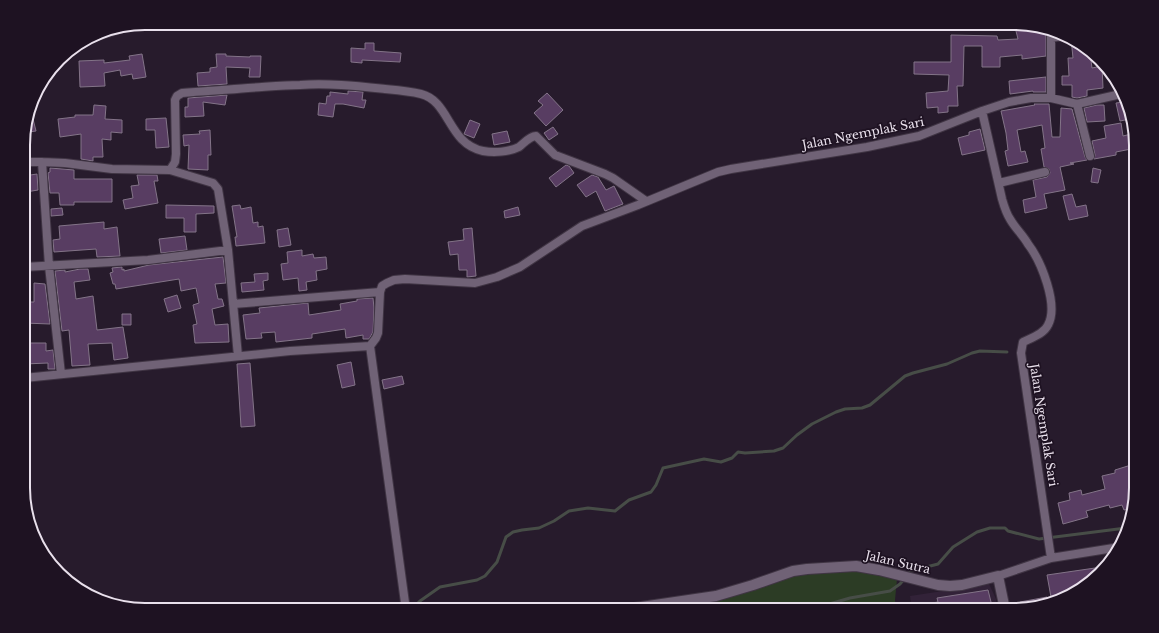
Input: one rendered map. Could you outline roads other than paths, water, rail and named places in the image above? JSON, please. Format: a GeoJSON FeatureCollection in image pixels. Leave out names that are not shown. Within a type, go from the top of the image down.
{"type":"FeatureCollection","features":[{"type":"Feature","properties":{"kind":"street"},"geometry":{"type":"LineString","coordinates":[[1051,36],[1051,98]]}},
{"type":"Feature","properties":{"kind":"street"},"geometry":{"type":"LineString","coordinates":[[170,170],[176,154],[175,100],[177,96],[182,93],[301,85],[356,86],[420,93],[431,98],[445,114],[457,134],[466,143],[483,151],[495,152],[517,148],[532,136],[536,136],[555,155],[605,174],[646,201]]}},
{"type":"Feature","properties":{"kind":"street"},"geometry":{"type":"LineString","coordinates":[[982,112],[1009,102],[1030,98],[1051,98],[1077,104],[1117,95]]}},
{"type":"Feature","properties":{"kind":"street"},"geometry":{"type":"LineString","coordinates":[[1077,104],[1090,156]]}},
{"type":"Feature","properties":{"kind":"street","name":"Jalan Ngemplak Sari"},"geometry":{"type":"LineString","coordinates":[[380,292],[382,286],[399,280],[471,283],[484,282],[520,267],[582,226],[718,172],[867,147],[919,136],[982,112],[1006,211],[1010,220],[1029,244],[1036,256],[1045,276],[1051,300],[1051,316],[1048,326],[1041,333],[1023,342],[1021,353],[1051,558]]}},
{"type":"Feature","properties":{"kind":"street"},"geometry":{"type":"LineString","coordinates":[[30,162],[112,169],[170,170],[206,181],[216,186],[228,250],[238,356]]}},
{"type":"Feature","properties":{"kind":"street"},"geometry":{"type":"LineString","coordinates":[[42,162],[48,266],[61,374]]}},
{"type":"Feature","properties":{"kind":"street"},"geometry":{"type":"LineString","coordinates":[[999,183],[1045,172]]}},
{"type":"Feature","properties":{"kind":"street"},"geometry":{"type":"LineString","coordinates":[[30,267],[148,260],[228,250]]}},
{"type":"Feature","properties":{"kind":"street"},"geometry":{"type":"LineString","coordinates":[[233,304],[380,292],[378,333],[370,346],[405,603]]}},
{"type":"Feature","properties":{"kind":"street"},"geometry":{"type":"LineString","coordinates":[[30,377],[238,356],[370,346]]}},
{"type":"Feature","properties":{"kind":"street","name":"Jalan Sutra"},"geometry":{"type":"LineString","coordinates":[[668,603],[716,596],[793,571],[807,569],[856,566],[950,586],[962,585],[998,576],[1051,558],[1112,548]]}},
{"type":"Feature","properties":{"kind":"street"},"geometry":{"type":"LineString","coordinates":[[998,576],[1003,603]]}},
{"type":"Feature","properties":{"kind":"waterway"},"geometry":{"type":"LineString","coordinates":[[418,603],[440,587],[477,580],[485,576],[497,562],[506,537],[513,532],[539,528],[554,521],[569,511],[588,508],[615,511],[629,500],[651,492],[656,485],[663,468],[704,459],[721,462],[732,458],[738,452],[774,451],[783,448],[812,424],[836,412],[845,409],[862,408],[870,405],[905,376],[947,364],[980,351],[1007,352]]}},
{"type":"Feature","properties":{"kind":"waterway"},"geometry":{"type":"LineString","coordinates":[[833,603],[850,598],[890,591],[900,584],[911,571],[938,564],[953,547],[977,532],[990,528],[1005,528],[1008,531],[1039,539],[1121,529]]}}]}
